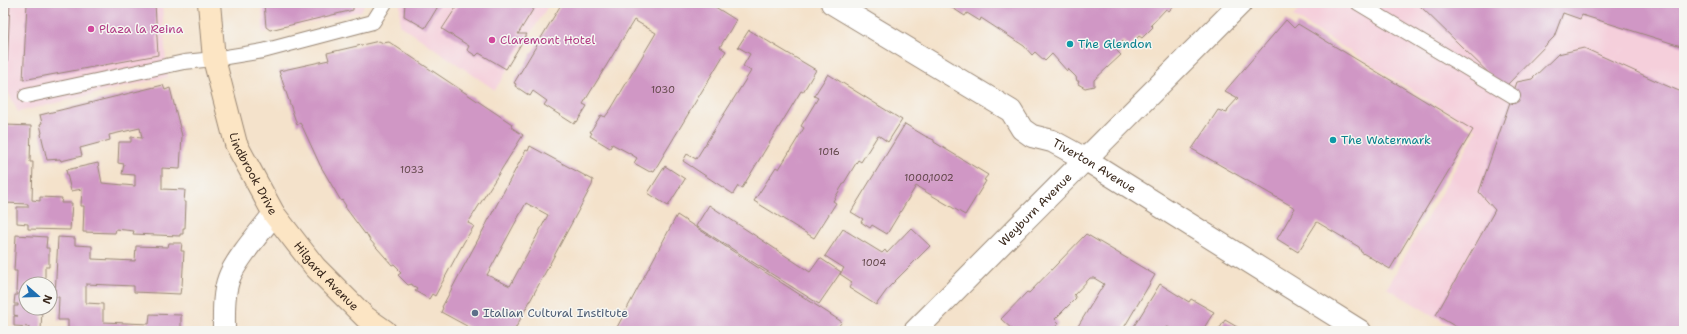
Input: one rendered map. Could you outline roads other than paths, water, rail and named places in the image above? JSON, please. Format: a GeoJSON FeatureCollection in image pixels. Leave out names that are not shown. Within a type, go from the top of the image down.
{"type":"FeatureCollection","features":[{"type":"Feature","properties":{"kind":"street","name":"Lindbrook Drive"},"geometry":{"type":"LineString","coordinates":[[209,3],[214,59],[236,144],[274,214],[239,261],[229,278],[225,303],[224,331]]}},
{"type":"Feature","properties":{"kind":"street","name":"Tiverton Avenue"},"geometry":{"type":"LineString","coordinates":[[832,3],[1011,111],[1022,129],[1032,136],[1052,140],[1360,331]]}},
{"type":"Feature","properties":{"kind":"street","name":"Weyburn Avenue"},"geometry":{"type":"LineString","coordinates":[[914,331],[1060,182],[1085,160],[1241,3]]}},
{"type":"Feature","properties":{"kind":"street","name":"Hilgard Avenue"},"geometry":{"type":"LineString","coordinates":[[274,214],[315,267],[365,317],[385,331]]}},
{"type":"Feature","properties":{"kind":"lane"},"geometry":{"type":"LineString","coordinates":[[26,96],[184,62],[263,51],[373,22],[385,3]]}},
{"type":"Feature","properties":{"kind":"lane"},"geometry":{"type":"LineString","coordinates":[[1358,3],[1513,96]]}},
{"type":"Feature","properties":{"kind":"place","name":"Plaza la Reina"},"geometry":{"type":"Point","coordinates":[91,29]}},
{"type":"Feature","properties":{"kind":"place","name":"Claremont Hotel"},"geometry":{"type":"Point","coordinates":[492,40]}},
{"type":"Feature","properties":{"kind":"place","name":"The Glendon"},"geometry":{"type":"Point","coordinates":[1070,44]}},
{"type":"Feature","properties":{"kind":"place","name":"The Watermark"},"geometry":{"type":"Point","coordinates":[1333,140]}},
{"type":"Feature","properties":{"kind":"place","name":"Italian Cultural Institute"},"geometry":{"type":"Point","coordinates":[475,313]}}]}
